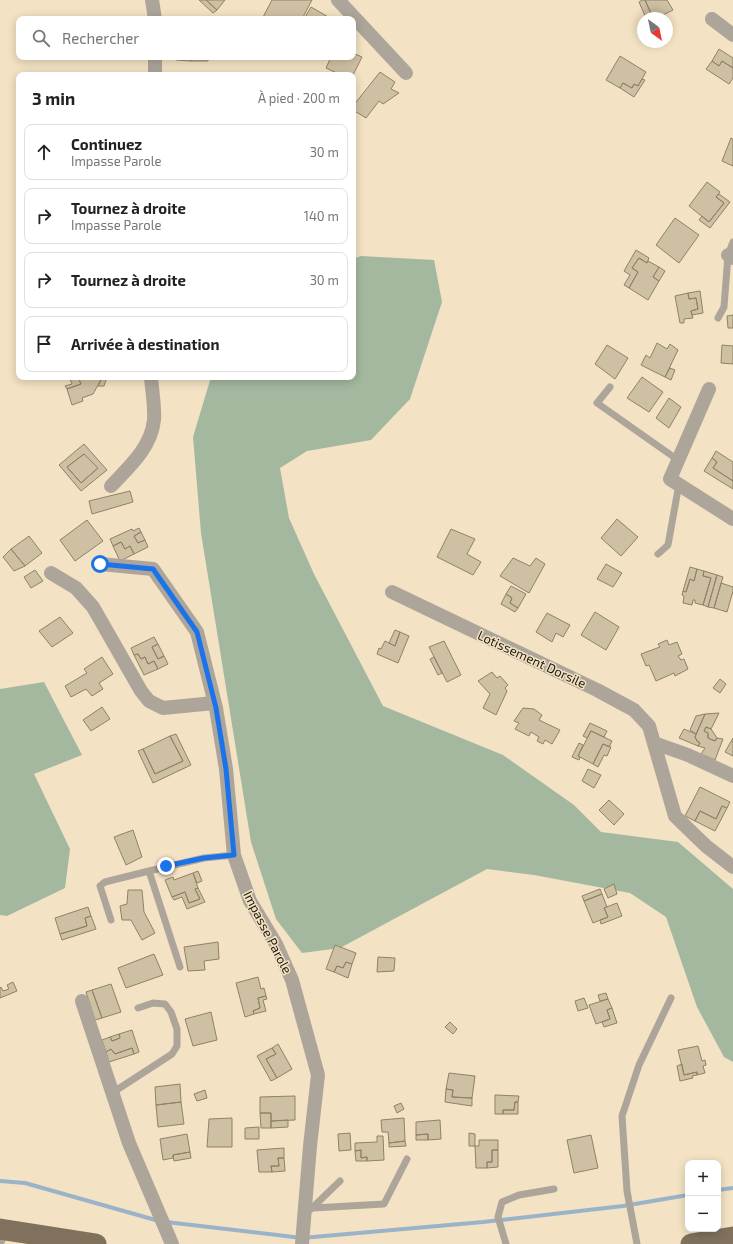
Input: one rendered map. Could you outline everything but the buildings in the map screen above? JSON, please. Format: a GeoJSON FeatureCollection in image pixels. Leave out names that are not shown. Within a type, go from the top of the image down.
{"type":"FeatureCollection","features":[{"type":"Feature","properties":{"kind":"main road"},"geometry":{"type":"LineString","coordinates":[[3,1234],[96,1244]]}},
{"type":"Feature","properties":{"kind":"main road"},"geometry":{"type":"LineString","coordinates":[[703,1243],[733,1237]]}},
{"type":"Feature","properties":{"kind":"street"},"geometry":{"type":"LineString","coordinates":[[152,0],[155,16]]}},
{"type":"Feature","properties":{"kind":"street"},"geometry":{"type":"LineString","coordinates":[[338,0],[353,16]]}},
{"type":"Feature","properties":{"kind":"street"},"geometry":{"type":"LineString","coordinates":[[356,19],[406,73]]}},
{"type":"Feature","properties":{"kind":"street"},"geometry":{"type":"LineString","coordinates":[[712,19],[733,35]]}},
{"type":"Feature","properties":{"kind":"street"},"geometry":{"type":"LineString","coordinates":[[155,60],[155,72]]}},
{"type":"Feature","properties":{"kind":"street"},"geometry":{"type":"LineString","coordinates":[[111,486],[142,452],[149,439],[154,420],[151,380]]}},
{"type":"Feature","properties":{"kind":"street"},"geometry":{"type":"LineString","coordinates":[[709,389],[670,478],[733,519]]}},
{"type":"Feature","properties":{"kind":"street","name":"Impasse Parole"},"geometry":{"type":"LineString","coordinates":[[100,564],[153,569],[197,632],[214,703],[226,769],[234,855],[250,901],[276,944],[292,980],[318,1075],[308,1212],[302,1240]]}},
{"type":"Feature","properties":{"kind":"street"},"geometry":{"type":"LineString","coordinates":[[51,573],[76,588],[93,607],[141,691],[149,701],[163,708],[214,703]]}},
{"type":"Feature","properties":{"kind":"street","name":"Lotissement Dorsile"},"geometry":{"type":"LineString","coordinates":[[392,592],[598,690],[634,710],[649,726],[675,816],[706,846],[733,867]]}},
{"type":"Feature","properties":{"kind":"street"},"geometry":{"type":"LineString","coordinates":[[654,743],[688,755],[733,776]]}},
{"type":"Feature","properties":{"kind":"street"},"geometry":{"type":"LineString","coordinates":[[82,1001],[129,1143],[172,1244]]}},
{"type":"Feature","properties":{"kind":"lane"},"geometry":{"type":"LineString","coordinates":[[718,318],[724,307],[731,251]]}},
{"type":"Feature","properties":{"kind":"lane"},"geometry":{"type":"LineString","coordinates":[[610,387],[597,403],[678,460]]}},
{"type":"Feature","properties":{"kind":"lane"},"geometry":{"type":"LineString","coordinates":[[658,554],[668,546],[679,484]]}},
{"type":"Feature","properties":{"kind":"lane"},"geometry":{"type":"LineString","coordinates":[[111,920],[100,886],[105,882],[148,870],[204,858],[234,855]]}},
{"type":"Feature","properties":{"kind":"lane"},"geometry":{"type":"LineString","coordinates":[[148,870],[180,968]]}},
{"type":"Feature","properties":{"kind":"lane"},"geometry":{"type":"LineString","coordinates":[[637,1244],[627,1191],[622,1116],[639,1065],[671,998]]}},
{"type":"Feature","properties":{"kind":"lane"},"geometry":{"type":"LineString","coordinates":[[112,1093],[172,1054],[177,1046],[177,1029],[171,1012],[165,1004],[153,1003],[138,1008]]}},
{"type":"Feature","properties":{"kind":"lane"},"geometry":{"type":"LineString","coordinates":[[308,1212],[384,1204],[407,1159]]}},
{"type":"Feature","properties":{"kind":"lane"},"geometry":{"type":"LineString","coordinates":[[308,1212],[340,1181]]}},
{"type":"Feature","properties":{"kind":"lane"},"geometry":{"type":"LineString","coordinates":[[506,1244],[498,1217],[502,1202],[519,1195],[554,1189]]}},
{"type":"Feature","properties":{"kind":"green space"},"geometry":{"type":"Polygon","coordinates":[[[361,256],[434,260],[442,302],[410,399],[371,440],[307,451],[280,468],[289,518],[314,574],[383,706],[503,755],[574,805],[601,832],[678,842],[733,889],[733,1062],[724,1057],[697,1007],[666,917],[630,893],[534,875],[487,869],[340,948],[302,953],[276,919],[251,842],[201,533],[193,437],[210,380],[356,380],[356,258],[361,256]]]}},
{"type":"Feature","properties":{"kind":"green space"},"geometry":{"type":"Polygon","coordinates":[[[44,682],[82,755],[34,774],[70,849],[65,888],[7,916],[0,915],[0,689],[44,682]]]}},
{"type":"Feature","properties":{"kind":"waterway"},"geometry":{"type":"LineString","coordinates":[[0,1181],[25,1183],[159,1221]]}},
{"type":"Feature","properties":{"kind":"waterway"},"geometry":{"type":"LineString","coordinates":[[721,1190],[733,1188]]}},
{"type":"Feature","properties":{"kind":"waterway"},"geometry":{"type":"LineString","coordinates":[[166,1222],[302,1238],[483,1222],[623,1206],[685,1196]]}},
{"type":"Feature","properties":{"kind":"route"},"geometry":{"type":"LineString","coordinates":[[100,564],[153,569],[197,632],[216,708],[226,769],[234,855],[204,858],[166,866]]}}]}
